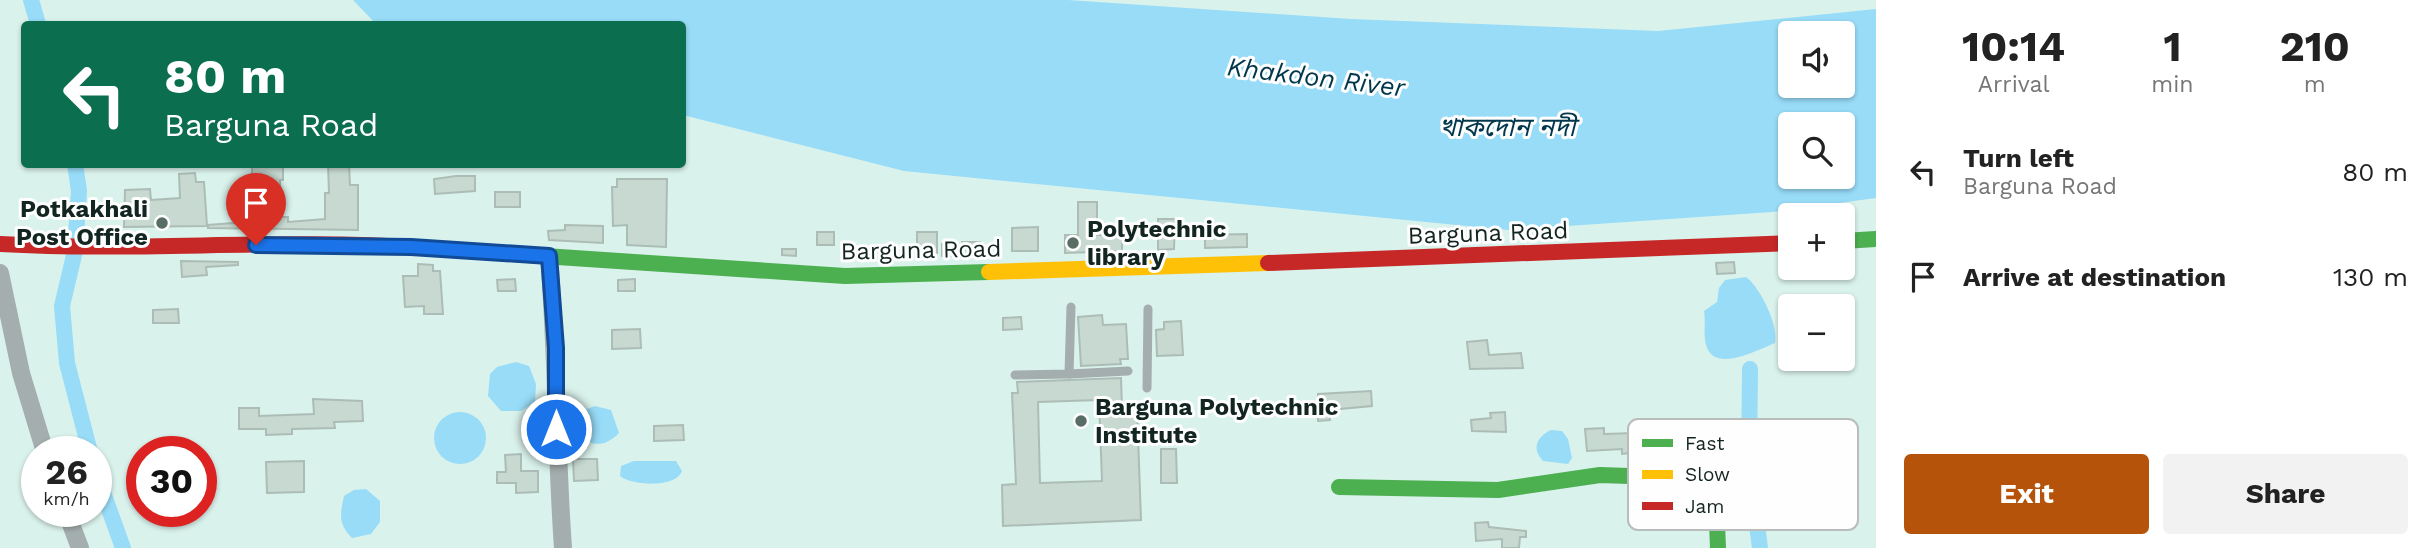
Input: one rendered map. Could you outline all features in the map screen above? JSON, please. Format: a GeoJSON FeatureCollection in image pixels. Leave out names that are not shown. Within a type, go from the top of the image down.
{"type":"FeatureCollection","features":[{"type":"Feature","properties":{"kind":"main road"},"geometry":{"type":"LineString","coordinates":[[1855,240],[1876,239]]}},
{"type":"Feature","properties":{"kind":"main road","name":"Barguna Road"},"geometry":{"type":"LineString","coordinates":[[0,244],[54,247],[127,244],[411,247],[845,276],[1451,258],[1778,244]]}},
{"type":"Feature","properties":{"kind":"main road"},"geometry":{"type":"LineString","coordinates":[[1339,487],[1499,490],[1600,475],[1628,476]]}},
{"type":"Feature","properties":{"kind":"main road"},"geometry":{"type":"LineString","coordinates":[[1717,530],[1718,548]]}},
{"type":"Feature","properties":{"kind":"street"},"geometry":{"type":"LineString","coordinates":[[549,256],[556,348],[556,457],[563,548]]}},
{"type":"Feature","properties":{"kind":"street"},"geometry":{"type":"LineString","coordinates":[[0,273],[21,373],[40,436]]}},
{"type":"Feature","properties":{"kind":"street"},"geometry":{"type":"LineString","coordinates":[[72,527],[80,548]]}},
{"type":"Feature","properties":{"kind":"lane"},"geometry":{"type":"LineString","coordinates":[[1069,374],[1071,307]]}},
{"type":"Feature","properties":{"kind":"lane"},"geometry":{"type":"LineString","coordinates":[[1147,388],[1148,309]]}},
{"type":"Feature","properties":{"kind":"lane"},"geometry":{"type":"LineString","coordinates":[[1015,375],[1128,371]]}},
{"type":"Feature","properties":{"kind":"water","name":"খাকদোন নদী"},"geometry":{"type":"Polygon","coordinates":[[[353,0],[1068,0],[1351,19],[1658,31],[1876,9],[1876,198],[1839,203],[1778,203],[1778,211],[1772,212],[1508,230],[904,171],[686,116],[686,21],[373,21],[353,0]]]}},
{"type":"Feature","properties":{"kind":"water"},"geometry":{"type":"Polygon","coordinates":[[[1746,277],[1757,289],[1767,307],[1774,327],[1775,343],[1737,358],[1718,358],[1711,354],[1706,345],[1704,311],[1717,302],[1719,288],[1725,280],[1746,277]]]}},
{"type":"Feature","properties":{"kind":"water"},"geometry":{"type":"Polygon","coordinates":[[[516,362],[529,366],[536,384],[535,402],[521,411],[501,411],[488,396],[490,374],[497,367],[516,362]]]}},
{"type":"Feature","properties":{"kind":"water"},"geometry":{"type":"Polygon","coordinates":[[[595,406],[611,410],[619,433],[600,444],[578,438],[573,426],[573,414],[595,406]]]}},
{"type":"Feature","properties":{"kind":"water"},"geometry":{"type":"Polygon","coordinates":[[[460,412],[470,414],[478,420],[484,428],[484,448],[478,456],[470,462],[460,464],[450,462],[442,456],[436,448],[434,438],[436,428],[442,420],[450,414],[460,412]]]}},
{"type":"Feature","properties":{"kind":"water"},"geometry":{"type":"Polygon","coordinates":[[[1551,430],[1562,431],[1568,439],[1572,458],[1568,464],[1543,461],[1537,452],[1539,439],[1551,430]]]}},
{"type":"Feature","properties":{"kind":"water"},"geometry":{"type":"Polygon","coordinates":[[[634,461],[676,461],[682,471],[678,477],[663,483],[634,482],[620,476],[621,466],[634,461]]]}},
{"type":"Feature","properties":{"kind":"water"},"geometry":{"type":"Polygon","coordinates":[[[366,489],[380,501],[380,522],[371,534],[352,538],[341,519],[344,496],[354,490],[366,489]]]}},
{"type":"Feature","properties":{"kind":"building"},"geometry":{"type":"Polygon","coordinates":[[[252,168],[283,168],[283,180],[280,180],[281,217],[288,217],[288,222],[325,219],[325,193],[329,193],[328,168],[349,168],[350,185],[358,185],[358,230],[208,228],[208,225],[260,221],[261,181],[252,181],[252,168]]]}},
{"type":"Feature","properties":{"kind":"building"},"geometry":{"type":"Polygon","coordinates":[[[195,173],[196,182],[204,182],[207,226],[124,227],[125,190],[150,189],[151,200],[180,198],[179,174],[195,173]]]}},
{"type":"Feature","properties":{"kind":"building"},"geometry":{"type":"Polygon","coordinates":[[[475,176],[475,191],[435,194],[434,179],[475,176]]]}},
{"type":"Feature","properties":{"kind":"building"},"geometry":{"type":"Polygon","coordinates":[[[617,179],[667,179],[666,247],[627,245],[627,225],[613,226],[612,187],[617,187],[617,179]]]}},
{"type":"Feature","properties":{"kind":"building"},"geometry":{"type":"Polygon","coordinates":[[[495,192],[520,192],[520,207],[495,207],[495,192]]]}},
{"type":"Feature","properties":{"kind":"building"},"geometry":{"type":"Polygon","coordinates":[[[1078,202],[1097,202],[1097,235],[1122,235],[1122,251],[1065,253],[1065,235],[1078,235],[1078,202]]]}},
{"type":"Feature","properties":{"kind":"building"},"geometry":{"type":"Polygon","coordinates":[[[1158,219],[1175,219],[1174,249],[1158,250],[1158,219]]]}},
{"type":"Feature","properties":{"kind":"building"},"geometry":{"type":"Polygon","coordinates":[[[565,225],[603,226],[603,243],[549,240],[548,231],[565,230],[565,225]]]}},
{"type":"Feature","properties":{"kind":"building"},"geometry":{"type":"Polygon","coordinates":[[[1038,227],[1038,251],[1012,251],[1012,228],[1038,227]]]}},
{"type":"Feature","properties":{"kind":"building"},"geometry":{"type":"Polygon","coordinates":[[[817,232],[834,232],[834,245],[817,245],[817,232]]]}},
{"type":"Feature","properties":{"kind":"building"},"geometry":{"type":"Polygon","coordinates":[[[917,232],[937,232],[937,253],[917,253],[917,232]]]}},
{"type":"Feature","properties":{"kind":"building"},"geometry":{"type":"Polygon","coordinates":[[[1247,234],[1247,247],[1205,248],[1205,235],[1247,234]]]}},
{"type":"Feature","properties":{"kind":"building"},"geometry":{"type":"Polygon","coordinates":[[[962,242],[980,242],[979,255],[962,255],[962,242]]]}},
{"type":"Feature","properties":{"kind":"building"},"geometry":{"type":"Polygon","coordinates":[[[942,244],[957,244],[957,256],[942,256],[942,244]]]}},
{"type":"Feature","properties":{"kind":"building"},"geometry":{"type":"Polygon","coordinates":[[[782,249],[796,249],[796,256],[782,255],[782,249]]]}},
{"type":"Feature","properties":{"kind":"building"},"geometry":{"type":"Polygon","coordinates":[[[181,261],[238,262],[238,265],[206,267],[207,275],[182,277],[181,261]]]}},
{"type":"Feature","properties":{"kind":"building"},"geometry":{"type":"Polygon","coordinates":[[[1734,262],[1735,273],[1717,274],[1716,263],[1734,262]]]}},
{"type":"Feature","properties":{"kind":"building"},"geometry":{"type":"Polygon","coordinates":[[[418,264],[433,265],[433,271],[440,271],[443,314],[424,314],[424,306],[405,307],[403,276],[418,276],[418,264]]]}},
{"type":"Feature","properties":{"kind":"building"},"geometry":{"type":"Polygon","coordinates":[[[515,279],[516,291],[498,291],[497,280],[515,279]]]}},
{"type":"Feature","properties":{"kind":"building"},"geometry":{"type":"Polygon","coordinates":[[[635,279],[635,291],[618,291],[618,280],[635,279]]]}},
{"type":"Feature","properties":{"kind":"building"},"geometry":{"type":"Polygon","coordinates":[[[178,309],[179,323],[153,323],[153,310],[178,309]]]}},
{"type":"Feature","properties":{"kind":"building"},"geometry":{"type":"Polygon","coordinates":[[[1102,315],[1103,325],[1126,324],[1128,359],[1120,359],[1121,364],[1081,366],[1078,317],[1102,315]]]}},
{"type":"Feature","properties":{"kind":"building"},"geometry":{"type":"Polygon","coordinates":[[[1021,317],[1022,329],[1003,330],[1003,318],[1021,317]]]}},
{"type":"Feature","properties":{"kind":"building"},"geometry":{"type":"Polygon","coordinates":[[[1181,321],[1183,355],[1157,356],[1156,330],[1164,329],[1164,322],[1181,321]]]}},
{"type":"Feature","properties":{"kind":"building"},"geometry":{"type":"Polygon","coordinates":[[[640,329],[641,348],[612,349],[612,330],[640,329]]]}},
{"type":"Feature","properties":{"kind":"building"},"geometry":{"type":"Polygon","coordinates":[[[1487,340],[1489,355],[1521,353],[1523,368],[1470,369],[1467,342],[1487,340]]]}},
{"type":"Feature","properties":{"kind":"building"},"geometry":{"type":"Polygon","coordinates":[[[1121,378],[1122,408],[1137,407],[1141,520],[1003,526],[1002,485],[1016,484],[1012,393],[1018,393],[1017,382],[1121,378]],[[1099,400],[1038,402],[1040,483],[1102,481],[1099,400]]]}},
{"type":"Feature","properties":{"kind":"building"},"geometry":{"type":"Polygon","coordinates":[[[1371,391],[1372,406],[1329,410],[1330,420],[1318,421],[1318,394],[1371,391]]]}},
{"type":"Feature","properties":{"kind":"building"},"geometry":{"type":"Polygon","coordinates":[[[313,399],[362,401],[363,421],[334,422],[335,428],[292,429],[292,434],[266,435],[266,429],[239,429],[239,408],[259,408],[259,416],[314,414],[313,399]]]}},
{"type":"Feature","properties":{"kind":"building"},"geometry":{"type":"Polygon","coordinates":[[[1505,412],[1506,432],[1472,431],[1471,420],[1491,418],[1490,413],[1505,412]]]}},
{"type":"Feature","properties":{"kind":"building"},"geometry":{"type":"Polygon","coordinates":[[[683,425],[684,440],[654,441],[654,426],[683,425]]]}},
{"type":"Feature","properties":{"kind":"building"},"geometry":{"type":"Polygon","coordinates":[[[1604,428],[1604,434],[1628,433],[1628,453],[1622,454],[1622,449],[1587,451],[1585,429],[1604,428]]]}},
{"type":"Feature","properties":{"kind":"building"},"geometry":{"type":"Polygon","coordinates":[[[1161,449],[1176,449],[1177,483],[1161,483],[1161,449]]]}},
{"type":"Feature","properties":{"kind":"building"},"geometry":{"type":"Polygon","coordinates":[[[521,454],[521,471],[538,471],[538,492],[516,493],[516,483],[497,483],[497,472],[506,472],[505,455],[521,454]]]}},
{"type":"Feature","properties":{"kind":"building"},"geometry":{"type":"Polygon","coordinates":[[[573,459],[597,459],[598,480],[574,481],[573,459]]]}},
{"type":"Feature","properties":{"kind":"building"},"geometry":{"type":"Polygon","coordinates":[[[304,461],[304,492],[267,493],[266,462],[304,461]]]}},
{"type":"Feature","properties":{"kind":"building"},"geometry":{"type":"Polygon","coordinates":[[[1488,522],[1489,527],[1526,531],[1526,537],[1520,537],[1519,548],[1502,548],[1502,539],[1476,541],[1475,523],[1488,522]]]}},
{"type":"Feature","properties":{"kind":"waterway"},"geometry":{"type":"LineString","coordinates":[[31,0],[37,21]]}},
{"type":"Feature","properties":{"kind":"waterway"},"geometry":{"type":"LineString","coordinates":[[76,168],[79,191],[75,251],[62,306],[67,363],[86,436]]}},
{"type":"Feature","properties":{"kind":"waterway"},"geometry":{"type":"LineString","coordinates":[[1749,419],[1750,369]]}},
{"type":"Feature","properties":{"kind":"waterway"},"geometry":{"type":"LineString","coordinates":[[112,517],[123,548]]}},
{"type":"Feature","properties":{"kind":"waterway"},"geometry":{"type":"LineString","coordinates":[[1758,530],[1760,548]]}},
{"type":"Feature","properties":{"kind":"traffic: fast"},"geometry":{"type":"LineString","coordinates":[[1855,240],[1876,239]]}},
{"type":"Feature","properties":{"kind":"traffic: fast"},"geometry":{"type":"LineString","coordinates":[[423,248],[845,276],[989,272]]}},
{"type":"Feature","properties":{"kind":"traffic: fast"},"geometry":{"type":"LineString","coordinates":[[1339,487],[1498,490],[1600,475],[1628,476]]}},
{"type":"Feature","properties":{"kind":"traffic: fast"},"geometry":{"type":"LineString","coordinates":[[1717,530],[1718,548]]}},
{"type":"Feature","properties":{"kind":"traffic: slow"},"geometry":{"type":"LineString","coordinates":[[989,272],[1268,263]]}},
{"type":"Feature","properties":{"kind":"traffic: jam"},"geometry":{"type":"LineString","coordinates":[[1268,263],[1778,243]]}},
{"type":"Feature","properties":{"kind":"traffic: jam"},"geometry":{"type":"LineString","coordinates":[[0,244],[105,247],[318,244],[423,248]]}},
{"type":"Feature","properties":{"kind":"place","name":"Potkakhali Post Office"},"geometry":{"type":"Point","coordinates":[162,223]}},
{"type":"Feature","properties":{"kind":"place","name":"Polytechnic library"},"geometry":{"type":"Point","coordinates":[1073,243]}},
{"type":"Feature","properties":{"kind":"place","name":"Barguna Polytechnic Institute"},"geometry":{"type":"Point","coordinates":[1081,421]}},
{"type":"Feature","properties":{"kind":"route"},"geometry":{"type":"LineString","coordinates":[[256,245],[411,247],[549,256],[556,348],[556,429]]}},
{"type":"Feature","properties":{"kind":"water label","name":"Khakdon River"},"geometry":{"type":"Point","coordinates":[1316,77]}}]}
